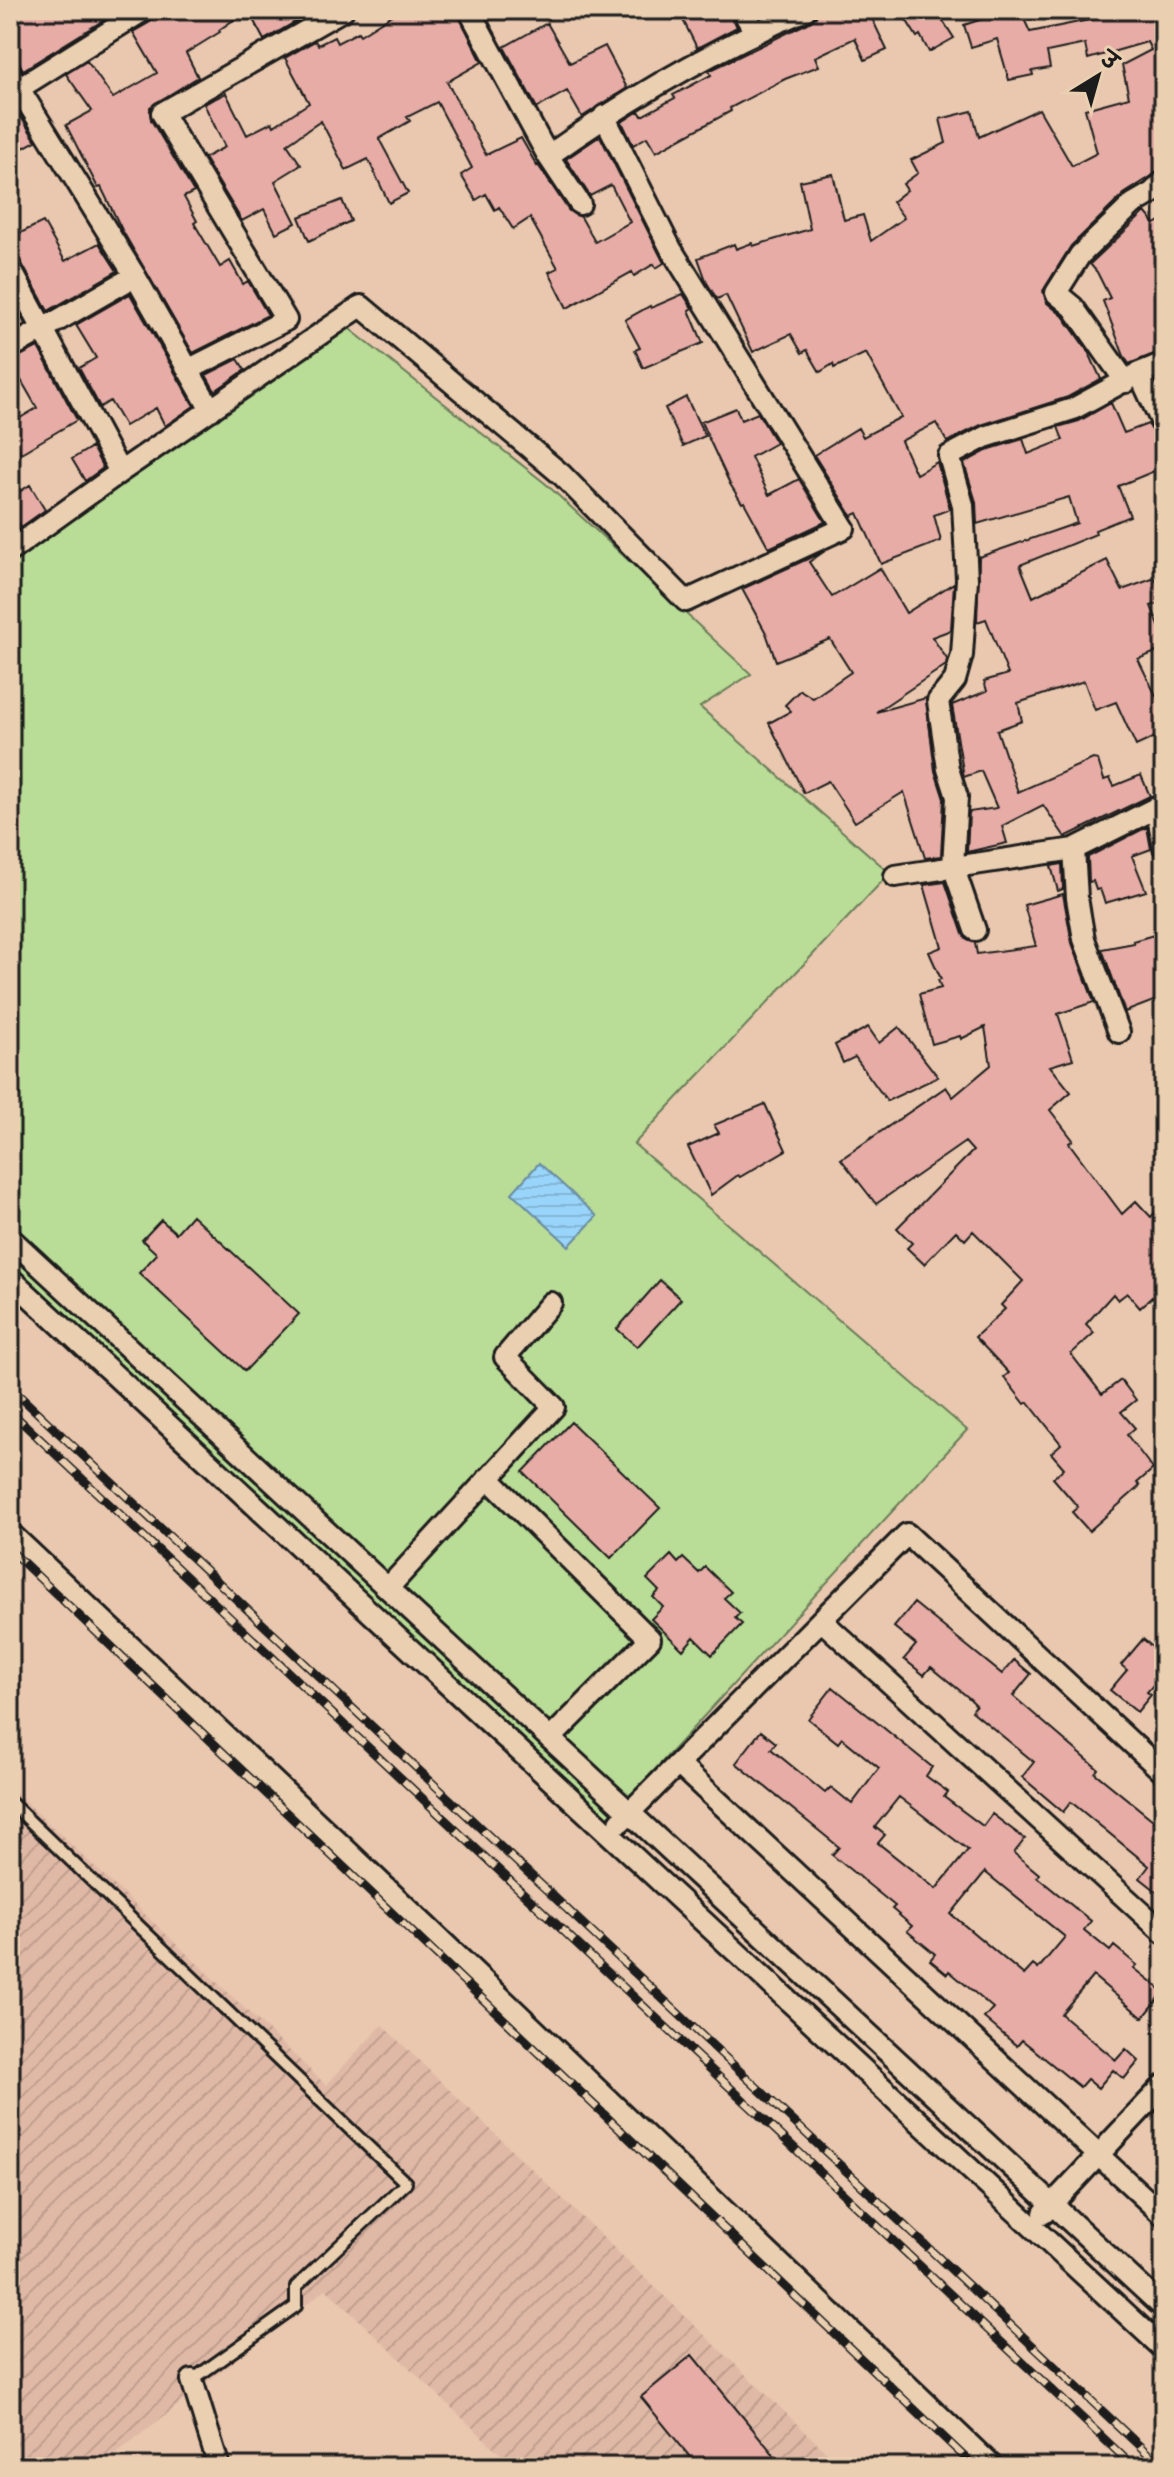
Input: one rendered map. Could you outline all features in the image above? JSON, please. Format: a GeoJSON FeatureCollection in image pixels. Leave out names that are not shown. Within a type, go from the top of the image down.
{"type":"FeatureCollection","features":[{"type":"Feature","properties":{"kind":"street"},"geometry":{"type":"LineString","coordinates":[[144,10],[14,85],[135,276],[211,410]]}},
{"type":"Feature","properties":{"kind":"street"},"geometry":{"type":"LineString","coordinates":[[188,370],[286,320],[162,113],[343,10]]}},
{"type":"Feature","properties":{"kind":"street"},"geometry":{"type":"LineString","coordinates":[[469,10],[548,156],[580,204]]}},
{"type":"Feature","properties":{"kind":"street"},"geometry":{"type":"LineString","coordinates":[[742,10],[755,32]]}},
{"type":"Feature","properties":{"kind":"street"},"geometry":{"type":"LineString","coordinates":[[548,156],[604,116],[755,32],[805,10]]}},
{"type":"Feature","properties":{"kind":"street"},"geometry":{"type":"LineString","coordinates":[[10,551],[361,306],[562,475],[686,601],[844,528],[671,249],[604,116]]}},
{"type":"Feature","properties":{"kind":"street"},"geometry":{"type":"LineString","coordinates":[[1164,181],[1152,193],[1133,204],[1080,255],[1056,293],[1073,307],[1132,378],[1164,427]]}},
{"type":"Feature","properties":{"kind":"street"},"geometry":{"type":"LineString","coordinates":[[10,268],[120,472]]}},
{"type":"Feature","properties":{"kind":"street"},"geometry":{"type":"LineString","coordinates":[[10,348],[135,276]]}},
{"type":"Feature","properties":{"kind":"street"},"geometry":{"type":"LineString","coordinates":[[975,930],[953,866],[957,797],[948,769],[938,701],[955,680],[962,655],[967,579],[963,505],[949,456],[985,437],[1073,409],[1164,363]]}},
{"type":"Feature","properties":{"kind":"street"},"geometry":{"type":"LineString","coordinates":[[895,876],[1074,849],[1160,805],[1164,847]]}},
{"type":"Feature","properties":{"kind":"street"},"geometry":{"type":"LineString","coordinates":[[1074,849],[1077,898],[1084,939],[1119,1032]]}},
{"type":"Feature","properties":{"kind":"street"},"geometry":{"type":"LineString","coordinates":[[10,1238],[1164,2308]]}},
{"type":"Feature","properties":{"kind":"street"},"geometry":{"type":"LineString","coordinates":[[10,1278],[1164,2349]]}},
{"type":"Feature","properties":{"kind":"street"},"geometry":{"type":"LineString","coordinates":[[388,1588],[554,1407],[505,1357],[551,1303]]}},
{"type":"Feature","properties":{"kind":"street"},"geometry":{"type":"LineString","coordinates":[[488,1478],[650,1639],[550,1739]]}},
{"type":"Feature","properties":{"kind":"street"},"geometry":{"type":"LineString","coordinates":[[10,1533],[993,2467]]}},
{"type":"Feature","properties":{"kind":"street"},"geometry":{"type":"LineString","coordinates":[[609,1834],[907,1534],[1160,1760]]}},
{"type":"Feature","properties":{"kind":"street"},"geometry":{"type":"LineString","coordinates":[[821,1620],[1164,1933]]}},
{"type":"Feature","properties":{"kind":"street"},"geometry":{"type":"LineString","coordinates":[[678,1764],[1164,2216]]}},
{"type":"Feature","properties":{"kind":"street"},"geometry":{"type":"LineString","coordinates":[[1031,2226],[1164,2085]]}},
{"type":"Feature","properties":{"kind":"street"},"geometry":{"type":"LineString","coordinates":[[192,2380],[219,2467]]}},
{"type":"Feature","properties":{"kind":"lane"},"geometry":{"type":"LineString","coordinates":[[10,1802],[406,2183],[296,2287],[296,2306],[192,2380]]}},
{"type":"Feature","properties":{"kind":"shaded area"},"geometry":{"type":"Polygon","coordinates":[[[10,1787],[326,2085],[382,2025],[842,2467],[514,2467],[326,2289],[99,2467],[10,2467],[10,1787]]]}},
{"type":"Feature","properties":{"kind":"green space"},"geometry":{"type":"Polygon","coordinates":[[[346,326],[546,484],[751,674],[700,707],[890,873],[634,1144],[967,1430],[603,1826],[10,1277],[10,552],[346,326]]]}},
{"type":"Feature","properties":{"kind":"water"},"geometry":{"type":"Polygon","coordinates":[[[539,1163],[597,1216],[569,1246],[512,1193],[539,1163]]]}},
{"type":"Feature","properties":{"kind":"building"},"geometry":{"type":"Polygon","coordinates":[[[31,10],[120,10],[23,70],[10,45],[10,23],[31,10]]]}},
{"type":"Feature","properties":{"kind":"building"},"geometry":{"type":"Polygon","coordinates":[[[157,10],[248,10],[186,53],[198,77],[150,107],[151,120],[194,192],[184,197],[197,221],[194,223],[220,267],[230,261],[243,284],[248,281],[268,315],[193,353],[122,230],[101,187],[98,188],[66,125],[92,111],[66,74],[87,61],[113,98],[157,73],[133,32],[152,21],[157,10]]]}},
{"type":"Feature","properties":{"kind":"building"},"geometry":{"type":"Polygon","coordinates":[[[248,10],[294,10],[300,19],[264,40],[248,10]]]}},
{"type":"Feature","properties":{"kind":"building"},"geometry":{"type":"Polygon","coordinates":[[[400,10],[456,10],[482,62],[447,82],[486,155],[521,138],[569,211],[581,217],[595,242],[630,222],[611,185],[590,196],[566,159],[600,136],[664,263],[656,268],[654,264],[634,276],[632,272],[567,308],[549,272],[558,268],[530,218],[513,229],[499,207],[495,210],[486,194],[476,200],[461,175],[472,168],[437,102],[407,117],[410,121],[379,139],[408,193],[389,203],[368,159],[346,170],[321,121],[287,144],[301,165],[275,181],[296,223],[276,233],[264,209],[242,221],[204,158],[225,147],[204,104],[226,93],[247,135],[272,122],[274,126],[309,103],[285,58],[315,41],[318,45],[334,37],[337,43],[358,32],[360,35],[400,10]]]}},
{"type":"Feature","properties":{"kind":"building"},"geometry":{"type":"Polygon","coordinates":[[[678,10],[729,10],[737,27],[697,48],[678,10]]]}},
{"type":"Feature","properties":{"kind":"building"},"geometry":{"type":"Polygon","coordinates":[[[818,10],[868,10],[887,50],[865,60],[855,38],[815,57],[819,66],[785,79],[730,108],[731,111],[656,152],[647,137],[633,145],[622,122],[639,111],[642,116],[675,98],[673,95],[711,75],[709,71],[810,22],[818,10]]]}},
{"type":"Feature","properties":{"kind":"building"},"geometry":{"type":"Polygon","coordinates":[[[900,10],[936,10],[954,38],[929,52],[900,10]]]}},
{"type":"Feature","properties":{"kind":"building"},"geometry":{"type":"Polygon","coordinates":[[[1010,10],[1020,10],[1030,32],[1138,10],[1156,10],[1164,42],[1164,168],[1124,194],[1071,246],[1043,291],[1047,303],[1063,316],[1089,353],[1101,379],[1068,397],[981,425],[947,442],[936,423],[901,441],[916,474],[937,462],[950,509],[934,515],[941,541],[881,564],[858,513],[852,516],[814,455],[858,428],[863,437],[901,417],[866,353],[834,368],[833,364],[820,372],[807,350],[802,353],[791,334],[753,352],[726,295],[717,299],[698,258],[734,244],[736,249],[752,243],[753,246],[810,229],[800,181],[833,174],[844,220],[863,215],[871,241],[904,218],[892,202],[907,190],[903,184],[918,173],[911,160],[946,143],[940,119],[972,111],[979,137],[1039,109],[1072,166],[1097,153],[1085,109],[1129,97],[1122,65],[1151,50],[1147,42],[1088,59],[1085,44],[1047,52],[1050,68],[1009,80],[997,39],[971,47],[964,25],[1010,10]]]}},
{"type":"Feature","properties":{"kind":"building"},"geometry":{"type":"Polygon","coordinates":[[[547,23],[570,63],[605,46],[627,88],[582,117],[567,91],[537,108],[504,47],[547,23]]]}},
{"type":"Feature","properties":{"kind":"building"},"geometry":{"type":"Polygon","coordinates":[[[14,106],[36,141],[10,155],[10,107],[14,106]]]}},
{"type":"Feature","properties":{"kind":"building"},"geometry":{"type":"Polygon","coordinates":[[[342,200],[351,221],[309,241],[299,217],[342,200]]]}},
{"type":"Feature","properties":{"kind":"building"},"geometry":{"type":"Polygon","coordinates":[[[1145,212],[1155,224],[1164,219],[1164,350],[1129,364],[1103,301],[1110,298],[1090,264],[1145,212]]]}},
{"type":"Feature","properties":{"kind":"building"},"geometry":{"type":"Polygon","coordinates":[[[43,222],[65,261],[99,243],[117,271],[48,311],[21,262],[10,255],[10,238],[43,222]]]}},
{"type":"Feature","properties":{"kind":"building"},"geometry":{"type":"Polygon","coordinates":[[[130,294],[194,406],[165,426],[156,408],[125,426],[110,401],[100,407],[79,368],[96,358],[76,325],[130,294]]]}},
{"type":"Feature","properties":{"kind":"building"},"geometry":{"type":"Polygon","coordinates":[[[683,294],[692,308],[689,310],[703,343],[643,368],[635,350],[640,348],[625,320],[650,306],[683,294]]]}},
{"type":"Feature","properties":{"kind":"building"},"geometry":{"type":"Polygon","coordinates":[[[10,295],[25,324],[10,333],[10,295]]]}},
{"type":"Feature","properties":{"kind":"building"},"geometry":{"type":"Polygon","coordinates":[[[38,347],[77,420],[21,453],[10,435],[10,424],[37,408],[10,361],[38,347]]]}},
{"type":"Feature","properties":{"kind":"building"},"geometry":{"type":"Polygon","coordinates":[[[238,359],[245,370],[215,391],[206,375],[238,359]]]}},
{"type":"Feature","properties":{"kind":"building"},"geometry":{"type":"Polygon","coordinates":[[[686,397],[705,436],[683,446],[665,408],[686,397]]]}},
{"type":"Feature","properties":{"kind":"building"},"geometry":{"type":"Polygon","coordinates":[[[1111,403],[1124,433],[1148,424],[1156,437],[1164,440],[1164,467],[1118,486],[1130,516],[1095,530],[1096,534],[1020,565],[1033,597],[1107,560],[1122,590],[1155,578],[1164,602],[1151,606],[1164,638],[1164,649],[1138,659],[1164,712],[1164,733],[1136,746],[1116,702],[1095,710],[1084,681],[1018,703],[1022,721],[997,730],[1018,792],[1093,759],[1098,760],[1104,780],[1110,778],[1114,786],[1141,775],[1150,796],[1065,837],[1043,805],[1002,826],[1007,843],[967,852],[969,812],[997,808],[981,771],[964,777],[952,705],[987,691],[984,681],[1008,674],[986,619],[977,622],[979,557],[1077,523],[1069,497],[977,524],[976,502],[964,463],[990,449],[1023,439],[1028,454],[1063,440],[1058,427],[1079,421],[1111,403]]]}},
{"type":"Feature","properties":{"kind":"building"},"geometry":{"type":"Polygon","coordinates":[[[736,408],[741,420],[758,413],[776,443],[751,457],[769,495],[799,479],[825,522],[769,548],[744,502],[730,484],[701,422],[736,408]]]}},
{"type":"Feature","properties":{"kind":"building"},"geometry":{"type":"Polygon","coordinates":[[[92,447],[103,468],[85,481],[72,459],[92,447]]]}},
{"type":"Feature","properties":{"kind":"building"},"geometry":{"type":"Polygon","coordinates":[[[30,485],[45,510],[21,527],[10,509],[10,498],[30,485]]]}},
{"type":"Feature","properties":{"kind":"building"},"geometry":{"type":"Polygon","coordinates":[[[825,551],[809,562],[832,597],[880,568],[906,613],[954,583],[951,630],[932,637],[947,659],[946,665],[876,712],[926,698],[935,771],[944,799],[941,856],[925,858],[904,792],[855,822],[828,781],[804,793],[769,723],[791,711],[785,705],[800,690],[813,698],[851,672],[830,639],[776,661],[766,633],[742,589],[825,551]]]}},
{"type":"Feature","properties":{"kind":"building"},"geometry":{"type":"Polygon","coordinates":[[[1147,827],[1151,849],[1132,856],[1146,891],[1105,903],[1100,889],[1096,890],[1093,881],[1089,882],[1088,857],[1147,827]]]}},
{"type":"Feature","properties":{"kind":"building"},"geometry":{"type":"Polygon","coordinates":[[[1062,864],[1063,889],[1058,891],[1051,866],[1062,864]]]}},
{"type":"Feature","properties":{"kind":"building"},"geometry":{"type":"Polygon","coordinates":[[[945,882],[963,934],[975,943],[977,954],[1036,946],[1024,905],[1063,894],[1072,943],[1094,1002],[1058,1014],[1073,1059],[1050,1066],[1071,1092],[1050,1110],[1073,1140],[1069,1143],[1122,1214],[1136,1201],[1151,1217],[1164,1203],[1164,1309],[1152,1297],[1140,1308],[1127,1293],[1118,1300],[1113,1294],[1086,1324],[1094,1333],[1071,1354],[1102,1394],[1121,1380],[1136,1400],[1121,1412],[1135,1428],[1127,1435],[1153,1469],[1137,1483],[1140,1486],[1089,1531],[1072,1512],[1078,1507],[1053,1478],[1064,1468],[1051,1453],[1061,1444],[1004,1377],[1009,1373],[975,1337],[1005,1309],[1001,1305],[1023,1281],[973,1231],[965,1240],[956,1231],[924,1264],[907,1248],[912,1243],[897,1228],[973,1151],[965,1142],[876,1204],[841,1159],[946,1087],[953,1097],[991,1065],[985,1027],[961,1039],[960,1036],[932,1044],[919,994],[941,988],[938,980],[941,979],[929,952],[942,947],[924,885],[945,882]]]}},
{"type":"Feature","properties":{"kind":"building"},"geometry":{"type":"Polygon","coordinates":[[[1164,932],[1164,997],[1125,1012],[1102,949],[1134,943],[1164,932]]]}},
{"type":"Feature","properties":{"kind":"building"},"geometry":{"type":"Polygon","coordinates":[[[868,1027],[879,1043],[899,1027],[938,1077],[887,1101],[855,1057],[843,1063],[835,1045],[868,1027]]]}},
{"type":"Feature","properties":{"kind":"building"},"geometry":{"type":"Polygon","coordinates":[[[765,1104],[786,1150],[740,1177],[738,1175],[711,1195],[688,1147],[719,1133],[714,1125],[765,1104]]]}},
{"type":"Feature","properties":{"kind":"building"},"geometry":{"type":"Polygon","coordinates":[[[192,1215],[299,1314],[245,1371],[139,1273],[157,1254],[142,1240],[161,1220],[176,1233],[192,1215]]]}},
{"type":"Feature","properties":{"kind":"building"},"geometry":{"type":"Polygon","coordinates":[[[660,1280],[681,1299],[637,1347],[617,1329],[660,1280]]]}},
{"type":"Feature","properties":{"kind":"building"},"geometry":{"type":"Polygon","coordinates":[[[571,1422],[660,1508],[611,1558],[523,1472],[571,1422]]]}},
{"type":"Feature","properties":{"kind":"building"},"geometry":{"type":"Polygon","coordinates":[[[671,1555],[678,1563],[683,1558],[699,1573],[705,1567],[731,1592],[724,1598],[740,1613],[735,1618],[742,1624],[712,1655],[694,1637],[683,1650],[651,1619],[663,1607],[653,1597],[659,1591],[647,1579],[671,1555]]]}},
{"type":"Feature","properties":{"kind":"building"},"geometry":{"type":"Polygon","coordinates":[[[914,1603],[1002,1674],[1014,1660],[1031,1674],[1013,1696],[1098,1769],[1095,1773],[1164,1829],[1164,1897],[1140,1878],[1149,1866],[1071,1802],[1063,1812],[1022,1777],[1034,1762],[972,1711],[976,1705],[969,1698],[931,1667],[924,1675],[904,1659],[916,1645],[894,1627],[914,1603]]]}},
{"type":"Feature","properties":{"kind":"building"},"geometry":{"type":"Polygon","coordinates":[[[1143,1639],[1157,1651],[1154,1656],[1163,1664],[1155,1673],[1160,1677],[1147,1692],[1151,1695],[1137,1712],[1110,1690],[1127,1670],[1121,1665],[1143,1639]]]}},
{"type":"Feature","properties":{"kind":"building"},"geometry":{"type":"Polygon","coordinates":[[[833,1687],[932,1767],[926,1776],[948,1792],[944,1797],[983,1826],[992,1814],[1025,1839],[1014,1853],[1039,1874],[1037,1877],[1091,1921],[1084,1930],[1110,1951],[1114,1946],[1137,1965],[1134,1968],[1164,1992],[1143,2018],[1093,1976],[1061,2014],[1116,2060],[1126,2049],[1139,2061],[1124,2079],[1113,2070],[1098,2088],[1087,2079],[1080,2087],[1022,2040],[1017,2046],[984,2018],[993,2008],[949,1971],[947,1974],[930,1960],[935,1954],[907,1931],[912,1926],[892,1909],[895,1906],[832,1855],[839,1847],[736,1763],[761,1731],[776,1743],[771,1749],[825,1793],[831,1787],[852,1804],[879,1768],[842,1738],[838,1743],[808,1719],[833,1687]],[[899,1797],[875,1827],[885,1835],[878,1843],[936,1889],[968,1850],[899,1797]],[[985,1872],[951,1914],[1024,1975],[1033,1965],[1038,1969],[1065,1937],[985,1872]]]}},
{"type":"Feature","properties":{"kind":"building"},"geometry":{"type":"Polygon","coordinates":[[[692,2355],[784,2467],[698,2467],[641,2397],[692,2355]]]}},
{"type":"Feature","properties":{"kind":"railway"},"geometry":{"type":"LineString","coordinates":[[10,1387],[1162,2467]]}},
{"type":"Feature","properties":{"kind":"railway"},"geometry":{"type":"LineString","coordinates":[[10,1411],[1134,2467]]}},
{"type":"Feature","properties":{"kind":"railway"},"geometry":{"type":"LineString","coordinates":[[10,1550],[975,2467]]}}]}
